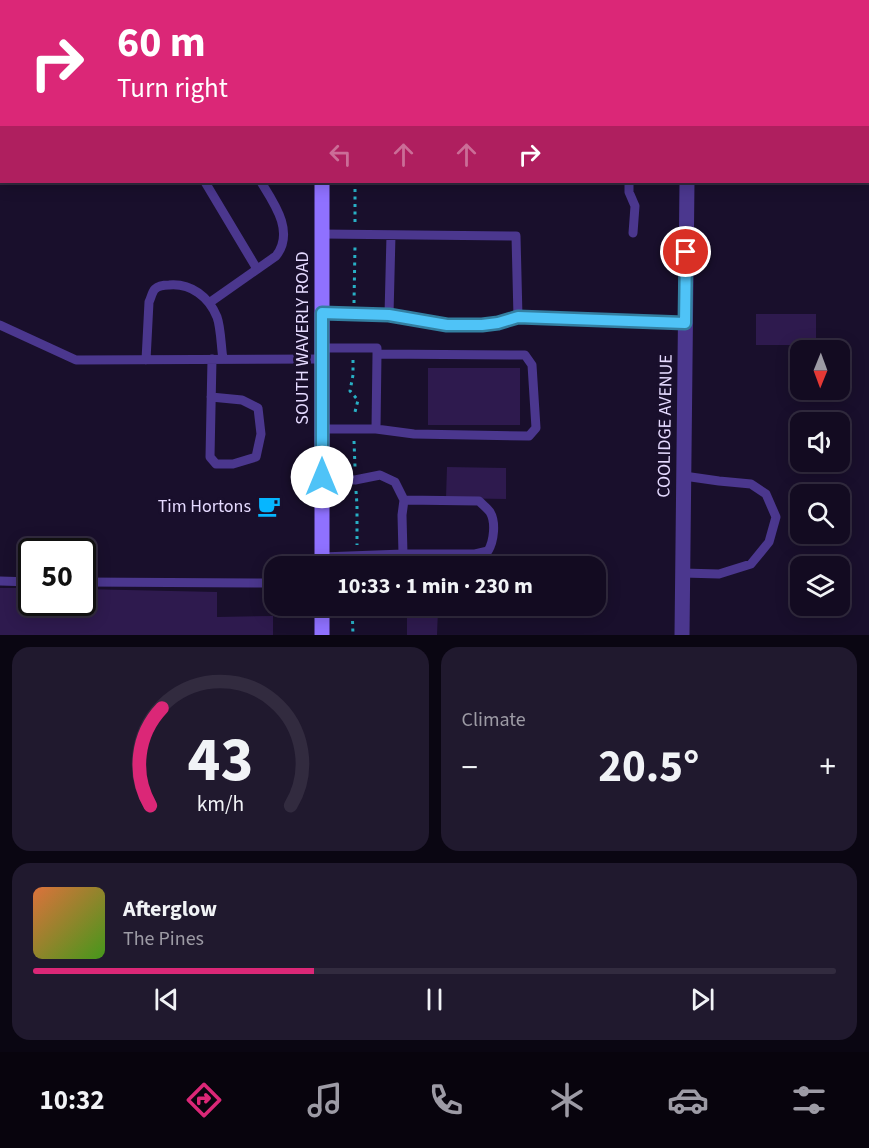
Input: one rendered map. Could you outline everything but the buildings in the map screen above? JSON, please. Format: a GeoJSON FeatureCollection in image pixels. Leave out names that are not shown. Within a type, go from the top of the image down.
{"type":"FeatureCollection","features":[{"type":"Feature","properties":{"kind":"main road","name":"SOUTH WAVERLY ROAD"},"geometry":{"type":"LineString","coordinates":[[322,183],[322,556]]}},
{"type":"Feature","properties":{"kind":"main road"},"geometry":{"type":"LineString","coordinates":[[322,616],[322,635]]}},
{"type":"Feature","properties":{"kind":"street","name":"COOLIDGE AVENUE"},"geometry":{"type":"LineString","coordinates":[[682,635],[687,183]]}},
{"type":"Feature","properties":{"kind":"lane"},"geometry":{"type":"LineString","coordinates":[[206,183],[257,269]]}},
{"type":"Feature","properties":{"kind":"lane"},"geometry":{"type":"LineString","coordinates":[[209,303],[280,251],[283,228],[280,212],[262,183]]}},
{"type":"Feature","properties":{"kind":"lane"},"geometry":{"type":"LineString","coordinates":[[629,183],[629,192],[635,206],[633,233]]}},
{"type":"Feature","properties":{"kind":"lane"},"geometry":{"type":"LineString","coordinates":[[322,234],[516,236],[518,317]]}},
{"type":"Feature","properties":{"kind":"lane"},"geometry":{"type":"LineString","coordinates":[[389,315],[391,235]]}},
{"type":"Feature","properties":{"kind":"lane"},"geometry":{"type":"LineString","coordinates":[[146,360],[149,302],[156,288],[165,285],[185,285],[199,293],[209,303],[217,318],[223,359]]}},
{"type":"Feature","properties":{"kind":"lane"},"geometry":{"type":"LineString","coordinates":[[322,313],[389,315],[447,325],[482,325],[518,317],[685,323]]}},
{"type":"Feature","properties":{"kind":"lane"},"geometry":{"type":"LineString","coordinates":[[0,325],[76,360],[223,359],[321,353],[353,347],[377,348],[376,429]]}},
{"type":"Feature","properties":{"kind":"lane"},"geometry":{"type":"LineString","coordinates":[[322,429],[376,429],[414,434],[529,436],[536,429],[532,365],[525,355],[377,354]]}},
{"type":"Feature","properties":{"kind":"lane"},"geometry":{"type":"LineString","coordinates":[[211,397],[242,400],[258,408],[261,434],[256,457],[233,464],[216,464],[210,457],[211,397],[212,359]]}},
{"type":"Feature","properties":{"kind":"lane"},"geometry":{"type":"LineString","coordinates":[[322,477],[355,480],[380,475],[395,482],[404,500],[403,554]]}},
{"type":"Feature","properties":{"kind":"lane"},"geometry":{"type":"LineString","coordinates":[[683,573],[720,574],[751,564],[769,542],[776,517],[766,494],[751,484],[684,476]]}},
{"type":"Feature","properties":{"kind":"lane"},"geometry":{"type":"LineString","coordinates":[[357,556],[475,554],[488,551],[493,544],[492,515],[479,501],[404,500]]}},
{"type":"Feature","properties":{"kind":"lane"},"geometry":{"type":"LineString","coordinates":[[0,581],[18,582]]}},
{"type":"Feature","properties":{"kind":"lane"},"geometry":{"type":"LineString","coordinates":[[96,582],[264,583]]}},
{"type":"Feature","properties":{"kind":"path"},"geometry":{"type":"LineString","coordinates":[[354,314],[355,183]]}},
{"type":"Feature","properties":{"kind":"path"},"geometry":{"type":"LineString","coordinates":[[353,347],[353,375],[350,391],[358,400],[354,417],[357,556]]}},
{"type":"Feature","properties":{"kind":"path"},"geometry":{"type":"LineString","coordinates":[[352,616],[353,635]]}},
{"type":"Feature","properties":{"kind":"place","name":"Tim Hortons"},"geometry":{"type":"Point","coordinates":[269,506]}},
{"type":"Feature","properties":{"kind":"route"},"geometry":{"type":"LineString","coordinates":[[322,477],[322,313],[389,315],[447,325],[482,325],[518,317],[685,323],[686,252]]}}]}
